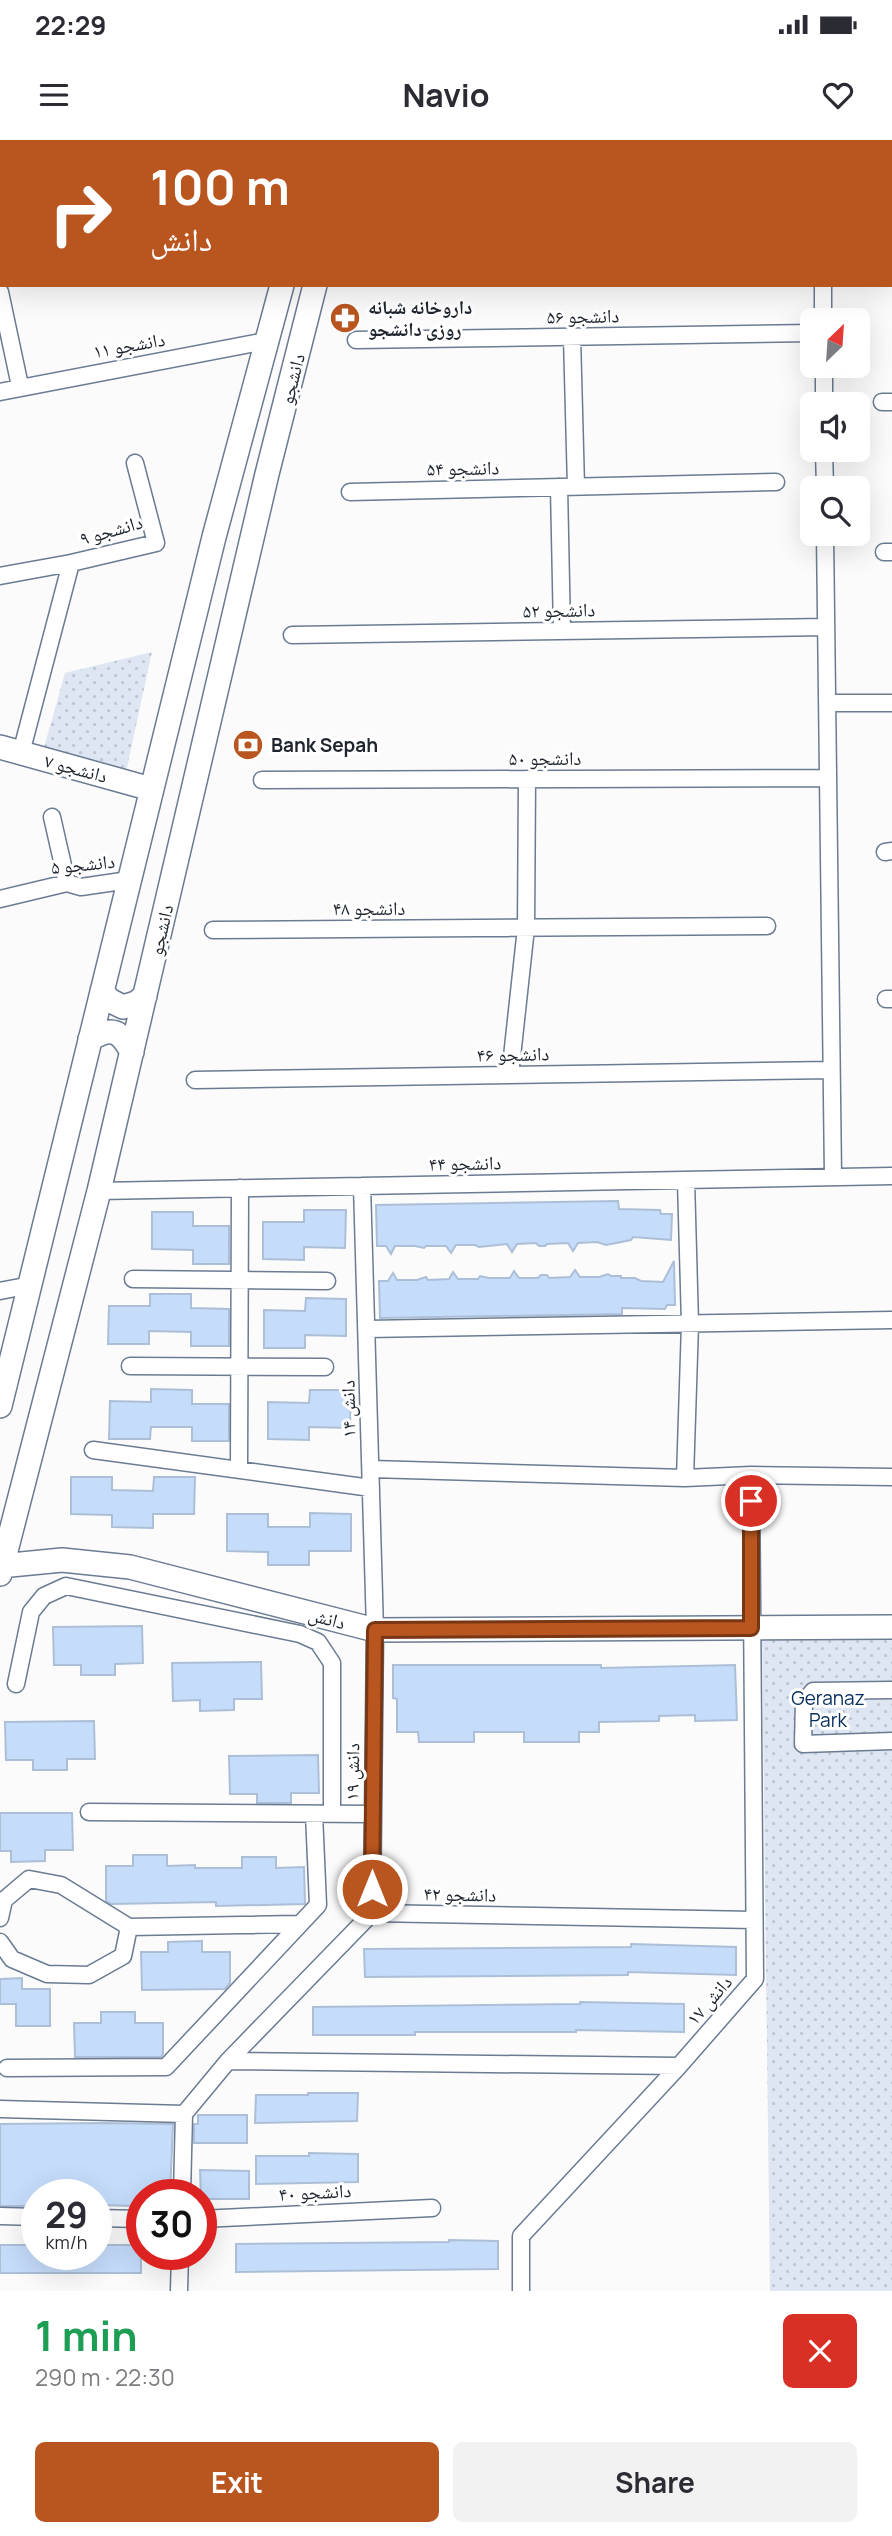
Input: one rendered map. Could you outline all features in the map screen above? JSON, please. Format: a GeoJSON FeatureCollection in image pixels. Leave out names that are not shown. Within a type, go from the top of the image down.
{"type":"FeatureCollection","features":[{"type":"Feature","properties":{"kind":"main road","name":"دانشجو"},"geometry":{"type":"LineString","coordinates":[[0,1406],[151,789],[281,287]]}},
{"type":"Feature","properties":{"kind":"main road","name":"دانشجو"},"geometry":{"type":"LineString","coordinates":[[1,1569],[4,1538],[99,1191],[264,487],[314,287]]}},
{"type":"Feature","properties":{"kind":"main road","name":"دانشجو ۷"},"geometry":{"type":"LineString","coordinates":[[10,750],[151,789]]}},
{"type":"Feature","properties":{"kind":"main road"},"geometry":{"type":"LineString","coordinates":[[102,991],[109,1000],[122,1007],[136,1003],[145,996]]}},
{"type":"Feature","properties":{"kind":"main road"},"geometry":{"type":"LineString","coordinates":[[90,1039],[103,1032],[113,1031],[122,1036],[132,1052]]}},
{"type":"Feature","properties":{"kind":"main road","name":"دانش"},"geometry":{"type":"LineString","coordinates":[[4,1538],[62,1560]]}},
{"type":"Feature","properties":{"kind":"main road","name":"دانش"},"geometry":{"type":"LineString","coordinates":[[1,1569],[62,1560],[130,1567],[375,1630],[892,1626]]}},
{"type":"Feature","properties":{"kind":"street"},"geometry":{"type":"LineString","coordinates":[[823,287],[823,308]]}},
{"type":"Feature","properties":{"kind":"street"},"geometry":{"type":"LineString","coordinates":[[0,292],[20,386]]}},
{"type":"Feature","properties":{"kind":"street","name":"دانشجو ۵۶"},"geometry":{"type":"LineString","coordinates":[[356,340],[800,333]]}},
{"type":"Feature","properties":{"kind":"street"},"geometry":{"type":"LineString","coordinates":[[572,337],[576,487]]}},
{"type":"Feature","properties":{"kind":"street","name":"دانشجو ۱۱"},"geometry":{"type":"LineString","coordinates":[[0,391],[266,341]]}},
{"type":"Feature","properties":{"kind":"street","name":"دانشجو ۹"},"geometry":{"type":"LineString","coordinates":[[0,576],[156,543],[135,463]]}},
{"type":"Feature","properties":{"kind":"street","name":"دانشجو ۵۴"},"geometry":{"type":"LineString","coordinates":[[350,492],[776,482]]}},
{"type":"Feature","properties":{"kind":"street"},"geometry":{"type":"LineString","coordinates":[[559,487],[562,631]]}},
{"type":"Feature","properties":{"kind":"street"},"geometry":{"type":"LineString","coordinates":[[825,546],[833,1177]]}},
{"type":"Feature","properties":{"kind":"street"},"geometry":{"type":"LineString","coordinates":[[10,750],[71,563]]}},
{"type":"Feature","properties":{"kind":"street","name":"دانشجو ۵۲"},"geometry":{"type":"LineString","coordinates":[[292,635],[827,627]]}},
{"type":"Feature","properties":{"kind":"street"},"geometry":{"type":"LineString","coordinates":[[827,704],[892,703]]}},
{"type":"Feature","properties":{"kind":"street","name":"دانشجو ۵۰"},"geometry":{"type":"LineString","coordinates":[[262,780],[828,778]]}},
{"type":"Feature","properties":{"kind":"street"},"geometry":{"type":"LineString","coordinates":[[510,1075],[526,928],[527,779]]}},
{"type":"Feature","properties":{"kind":"street"},"geometry":{"type":"LineString","coordinates":[[52,817],[67,883]]}},
{"type":"Feature","properties":{"kind":"street","name":"دانشجو ۵"},"geometry":{"type":"LineString","coordinates":[[0,899],[67,883],[82,887],[129,880]]}},
{"type":"Feature","properties":{"kind":"street","name":"دانشجو ۴۸"},"geometry":{"type":"LineString","coordinates":[[213,930],[767,926]]}},
{"type":"Feature","properties":{"kind":"street","name":"دانشجو ۴۶"},"geometry":{"type":"LineString","coordinates":[[195,1080],[831,1070]]}},
{"type":"Feature","properties":{"kind":"street","name":"دانشجو ۴۴"},"geometry":{"type":"LineString","coordinates":[[99,1191],[892,1176]]}},
{"type":"Feature","properties":{"kind":"street"},"geometry":{"type":"LineString","coordinates":[[685,1478],[690,1324],[686,1180]]}},
{"type":"Feature","properties":{"kind":"street","name":"دانش ۱۴"},"geometry":{"type":"LineString","coordinates":[[362,1186],[375,1630]]}},
{"type":"Feature","properties":{"kind":"street"},"geometry":{"type":"LineString","coordinates":[[240,1188],[240,1470]]}},
{"type":"Feature","properties":{"kind":"street"},"geometry":{"type":"LineString","coordinates":[[133,1279],[327,1281]]}},
{"type":"Feature","properties":{"kind":"street"},"geometry":{"type":"LineString","coordinates":[[0,1291],[31,1285]]}},
{"type":"Feature","properties":{"kind":"street"},"geometry":{"type":"LineString","coordinates":[[368,1329],[892,1320]]}},
{"type":"Feature","properties":{"kind":"street"},"geometry":{"type":"LineString","coordinates":[[130,1366],[324,1367]]}},
{"type":"Feature","properties":{"kind":"street"},"geometry":{"type":"LineString","coordinates":[[93,1450],[371,1488]]}},
{"type":"Feature","properties":{"kind":"street"},"geometry":{"type":"LineString","coordinates":[[371,1469],[685,1478],[751,1475],[892,1477]]}},
{"type":"Feature","properties":{"kind":"street","name":"دانش ۱۷"},"geometry":{"type":"LineString","coordinates":[[521,2291],[521,2236],[679,2066],[755,1979],[751,1475]]}},
{"type":"Feature","properties":{"kind":"street"},"geometry":{"type":"LineString","coordinates":[[16,1684],[31,1612],[44,1595],[66,1586],[300,1634],[318,1642],[332,1663],[332,1814]]}},
{"type":"Feature","properties":{"kind":"street","name":"دانش ۱۹"},"geometry":{"type":"LineString","coordinates":[[372,1913],[375,1630]]}},
{"type":"Feature","properties":{"kind":"street"},"geometry":{"type":"LineString","coordinates":[[892,1690],[813,1691],[804,1702],[803,1744],[892,1741]]}},
{"type":"Feature","properties":{"kind":"street"},"geometry":{"type":"LineString","coordinates":[[89,1812],[372,1814]]}},
{"type":"Feature","properties":{"kind":"street"},"geometry":{"type":"LineString","coordinates":[[7,2068],[166,2067],[318,1905],[314,1814]]}},
{"type":"Feature","properties":{"kind":"street"},"geometry":{"type":"LineString","coordinates":[[0,1919],[4,1900],[29,1880],[61,1885],[129,1927],[299,1924]]}},
{"type":"Feature","properties":{"kind":"street"},"geometry":{"type":"LineString","coordinates":[[182,2179],[184,2114],[228,2061],[372,1913]]}},
{"type":"Feature","properties":{"kind":"street","name":"دانشجو ۴۲"},"geometry":{"type":"LineString","coordinates":[[372,1913],[754,1920]]}},
{"type":"Feature","properties":{"kind":"street"},"geometry":{"type":"LineString","coordinates":[[0,1942],[12,1959],[47,1974],[89,1975],[123,1956],[129,1927]]}},
{"type":"Feature","properties":{"kind":"street"},"geometry":{"type":"LineString","coordinates":[[228,2061],[679,2066]]}},
{"type":"Feature","properties":{"kind":"street"},"geometry":{"type":"LineString","coordinates":[[0,2109],[184,2114]]}},
{"type":"Feature","properties":{"kind":"street","name":"دانشجو ۴۰"},"geometry":{"type":"LineString","coordinates":[[217,2218],[432,2208]]}},
{"type":"Feature","properties":{"kind":"street"},"geometry":{"type":"LineString","coordinates":[[0,2216],[21,2217]]}},
{"type":"Feature","properties":{"kind":"street"},"geometry":{"type":"LineString","coordinates":[[180,2270],[180,2291]]}},
{"type":"Feature","properties":{"kind":"green space"},"geometry":{"type":"Polygon","coordinates":[[[152,652],[126,772],[43,751],[65,673],[152,652]]]}},
{"type":"Feature","properties":{"kind":"green space","name":"Geranaz Park"},"geometry":{"type":"Polygon","coordinates":[[[892,1636],[892,2291],[770,2291],[762,1637],[892,1636]]]}},
{"type":"Feature","properties":{"kind":"building"},"geometry":{"type":"Polygon","coordinates":[[[618,1201],[619,1209],[660,1210],[661,1214],[672,1214],[671,1240],[633,1237],[631,1240],[606,1245],[597,1242],[578,1243],[573,1251],[568,1243],[545,1246],[536,1243],[517,1244],[512,1252],[507,1244],[479,1247],[456,1245],[451,1253],[446,1246],[395,1246],[391,1254],[386,1246],[377,1246],[376,1205],[618,1201]]]}},
{"type":"Feature","properties":{"kind":"building"},"geometry":{"type":"Polygon","coordinates":[[[304,1210],[346,1210],[345,1248],[304,1247],[304,1260],[263,1259],[263,1222],[304,1222],[304,1210]]]}},
{"type":"Feature","properties":{"kind":"building"},"geometry":{"type":"Polygon","coordinates":[[[152,1212],[193,1212],[193,1226],[229,1226],[229,1264],[193,1264],[193,1250],[152,1249],[152,1212]]]}},
{"type":"Feature","properties":{"kind":"building"},"geometry":{"type":"Polygon","coordinates":[[[674,1261],[675,1305],[667,1305],[665,1309],[622,1308],[622,1314],[380,1318],[379,1281],[388,1281],[393,1273],[397,1280],[426,1277],[428,1280],[449,1279],[453,1272],[458,1279],[478,1279],[480,1276],[510,1278],[514,1271],[519,1278],[538,1278],[541,1275],[547,1275],[549,1278],[570,1277],[575,1270],[580,1277],[608,1274],[641,1281],[663,1282],[674,1261]]]}},
{"type":"Feature","properties":{"kind":"building"},"geometry":{"type":"Polygon","coordinates":[[[150,1294],[191,1294],[191,1308],[229,1309],[229,1346],[191,1346],[191,1332],[149,1331],[149,1344],[108,1344],[109,1306],[150,1306],[150,1294]]]}},
{"type":"Feature","properties":{"kind":"building"},"geometry":{"type":"Polygon","coordinates":[[[306,1298],[346,1299],[346,1336],[305,1335],[305,1348],[264,1348],[264,1310],[305,1311],[306,1298]]]}},
{"type":"Feature","properties":{"kind":"building"},"geometry":{"type":"Polygon","coordinates":[[[151,1389],[192,1390],[192,1404],[229,1404],[229,1441],[192,1441],[192,1427],[151,1427],[150,1439],[109,1439],[110,1401],[151,1402],[151,1389]]]}},
{"type":"Feature","properties":{"kind":"building"},"geometry":{"type":"Polygon","coordinates":[[[310,1390],[351,1390],[350,1428],[309,1427],[309,1440],[268,1439],[268,1402],[309,1403],[310,1390]]]}},
{"type":"Feature","properties":{"kind":"building"},"geometry":{"type":"Polygon","coordinates":[[[71,1477],[112,1477],[112,1490],[153,1491],[154,1477],[195,1477],[194,1514],[153,1514],[153,1528],[112,1527],[112,1515],[71,1514],[71,1477]]]}},
{"type":"Feature","properties":{"kind":"building"},"geometry":{"type":"Polygon","coordinates":[[[310,1513],[351,1514],[351,1551],[309,1551],[309,1565],[268,1565],[268,1552],[227,1551],[227,1514],[268,1514],[268,1527],[310,1527],[310,1513]]]}},
{"type":"Feature","properties":{"kind":"building"},"geometry":{"type":"Polygon","coordinates":[[[142,1626],[143,1663],[115,1664],[115,1675],[81,1675],[81,1665],[54,1665],[53,1627],[142,1626]]]}},
{"type":"Feature","properties":{"kind":"building"},"geometry":{"type":"Polygon","coordinates":[[[261,1662],[262,1699],[234,1699],[234,1710],[200,1711],[200,1700],[173,1701],[172,1663],[261,1662]]]}},
{"type":"Feature","properties":{"kind":"building"},"geometry":{"type":"Polygon","coordinates":[[[393,1665],[601,1665],[601,1668],[735,1665],[737,1720],[695,1721],[695,1715],[659,1716],[659,1721],[599,1722],[599,1732],[579,1732],[579,1742],[524,1742],[524,1732],[474,1732],[474,1742],[419,1742],[418,1732],[397,1732],[393,1665]]]}},
{"type":"Feature","properties":{"kind":"building"},"geometry":{"type":"Polygon","coordinates":[[[94,1721],[95,1759],[67,1759],[67,1770],[33,1770],[33,1760],[6,1760],[5,1722],[94,1721]]]}},
{"type":"Feature","properties":{"kind":"building"},"geometry":{"type":"Polygon","coordinates":[[[318,1755],[319,1793],[291,1793],[291,1803],[257,1803],[257,1794],[230,1794],[229,1756],[318,1755]]]}},
{"type":"Feature","properties":{"kind":"building"},"geometry":{"type":"Polygon","coordinates":[[[0,1813],[72,1813],[73,1850],[45,1850],[45,1861],[11,1862],[11,1851],[0,1851],[0,1813]]]}},
{"type":"Feature","properties":{"kind":"building"},"geometry":{"type":"Polygon","coordinates":[[[133,1855],[167,1855],[167,1866],[195,1865],[195,1868],[242,1868],[242,1857],[276,1857],[276,1868],[304,1867],[305,1904],[111,1904],[106,1901],[106,1866],[133,1866],[133,1855]]]}},
{"type":"Feature","properties":{"kind":"building"},"geometry":{"type":"Polygon","coordinates":[[[202,1941],[202,1952],[230,1952],[230,1983],[225,1989],[142,1990],[141,1952],[168,1952],[168,1942],[202,1941]]]}},
{"type":"Feature","properties":{"kind":"building"},"geometry":{"type":"Polygon","coordinates":[[[631,1944],[736,1947],[736,1975],[628,1972],[628,1975],[365,1977],[364,1949],[631,1947],[631,1944]]]}},
{"type":"Feature","properties":{"kind":"building"},"geometry":{"type":"Polygon","coordinates":[[[22,1978],[22,1989],[50,1989],[50,2026],[16,2026],[16,2004],[0,2004],[0,1979],[22,1978]]]}},
{"type":"Feature","properties":{"kind":"building"},"geometry":{"type":"Polygon","coordinates":[[[580,2002],[684,2004],[684,2032],[576,2030],[313,2035],[313,2007],[580,2002]]]}},
{"type":"Feature","properties":{"kind":"building"},"geometry":{"type":"Polygon","coordinates":[[[101,2012],[135,2012],[135,2023],[163,2023],[161,2057],[75,2057],[74,2023],[101,2023],[101,2012]]]}},
{"type":"Feature","properties":{"kind":"building"},"geometry":{"type":"Polygon","coordinates":[[[358,2093],[357,2121],[255,2123],[256,2095],[358,2093]]]}},
{"type":"Feature","properties":{"kind":"building"},"geometry":{"type":"Polygon","coordinates":[[[198,2115],[247,2115],[247,2143],[194,2143],[194,2124],[198,2124],[198,2115]]]}},
{"type":"Feature","properties":{"kind":"building"},"geometry":{"type":"Polygon","coordinates":[[[0,2124],[173,2124],[171,2179],[126,2179],[126,2206],[112,2205],[112,2179],[21,2179],[21,2206],[0,2206],[0,2124]]]}},
{"type":"Feature","properties":{"kind":"building"},"geometry":{"type":"Polygon","coordinates":[[[309,2153],[358,2154],[358,2182],[256,2184],[256,2156],[309,2156],[309,2153]]]}},
{"type":"Feature","properties":{"kind":"building"},"geometry":{"type":"Polygon","coordinates":[[[200,2170],[249,2171],[249,2199],[217,2199],[217,2179],[200,2179],[200,2170]]]}},
{"type":"Feature","properties":{"kind":"building"},"geometry":{"type":"Polygon","coordinates":[[[498,2241],[498,2269],[236,2272],[236,2244],[498,2241]]]}},
{"type":"Feature","properties":{"kind":"building"},"geometry":{"type":"Polygon","coordinates":[[[0,2245],[21,2245],[21,2270],[112,2270],[112,2245],[126,2245],[126,2270],[141,2270],[141,2273],[0,2273],[0,2245]]]}},
{"type":"Feature","properties":{"kind":"place","name":"داروخانه شبانه روزی دانشجو"},"geometry":{"type":"Point","coordinates":[345,318]}},
{"type":"Feature","properties":{"kind":"place","name":"Bank Sepah"},"geometry":{"type":"Point","coordinates":[248,745]}},
{"type":"Feature","properties":{"kind":"route"},"geometry":{"type":"LineString","coordinates":[[372,1889],[375,1630],[751,1628],[751,1501]]}}]}
